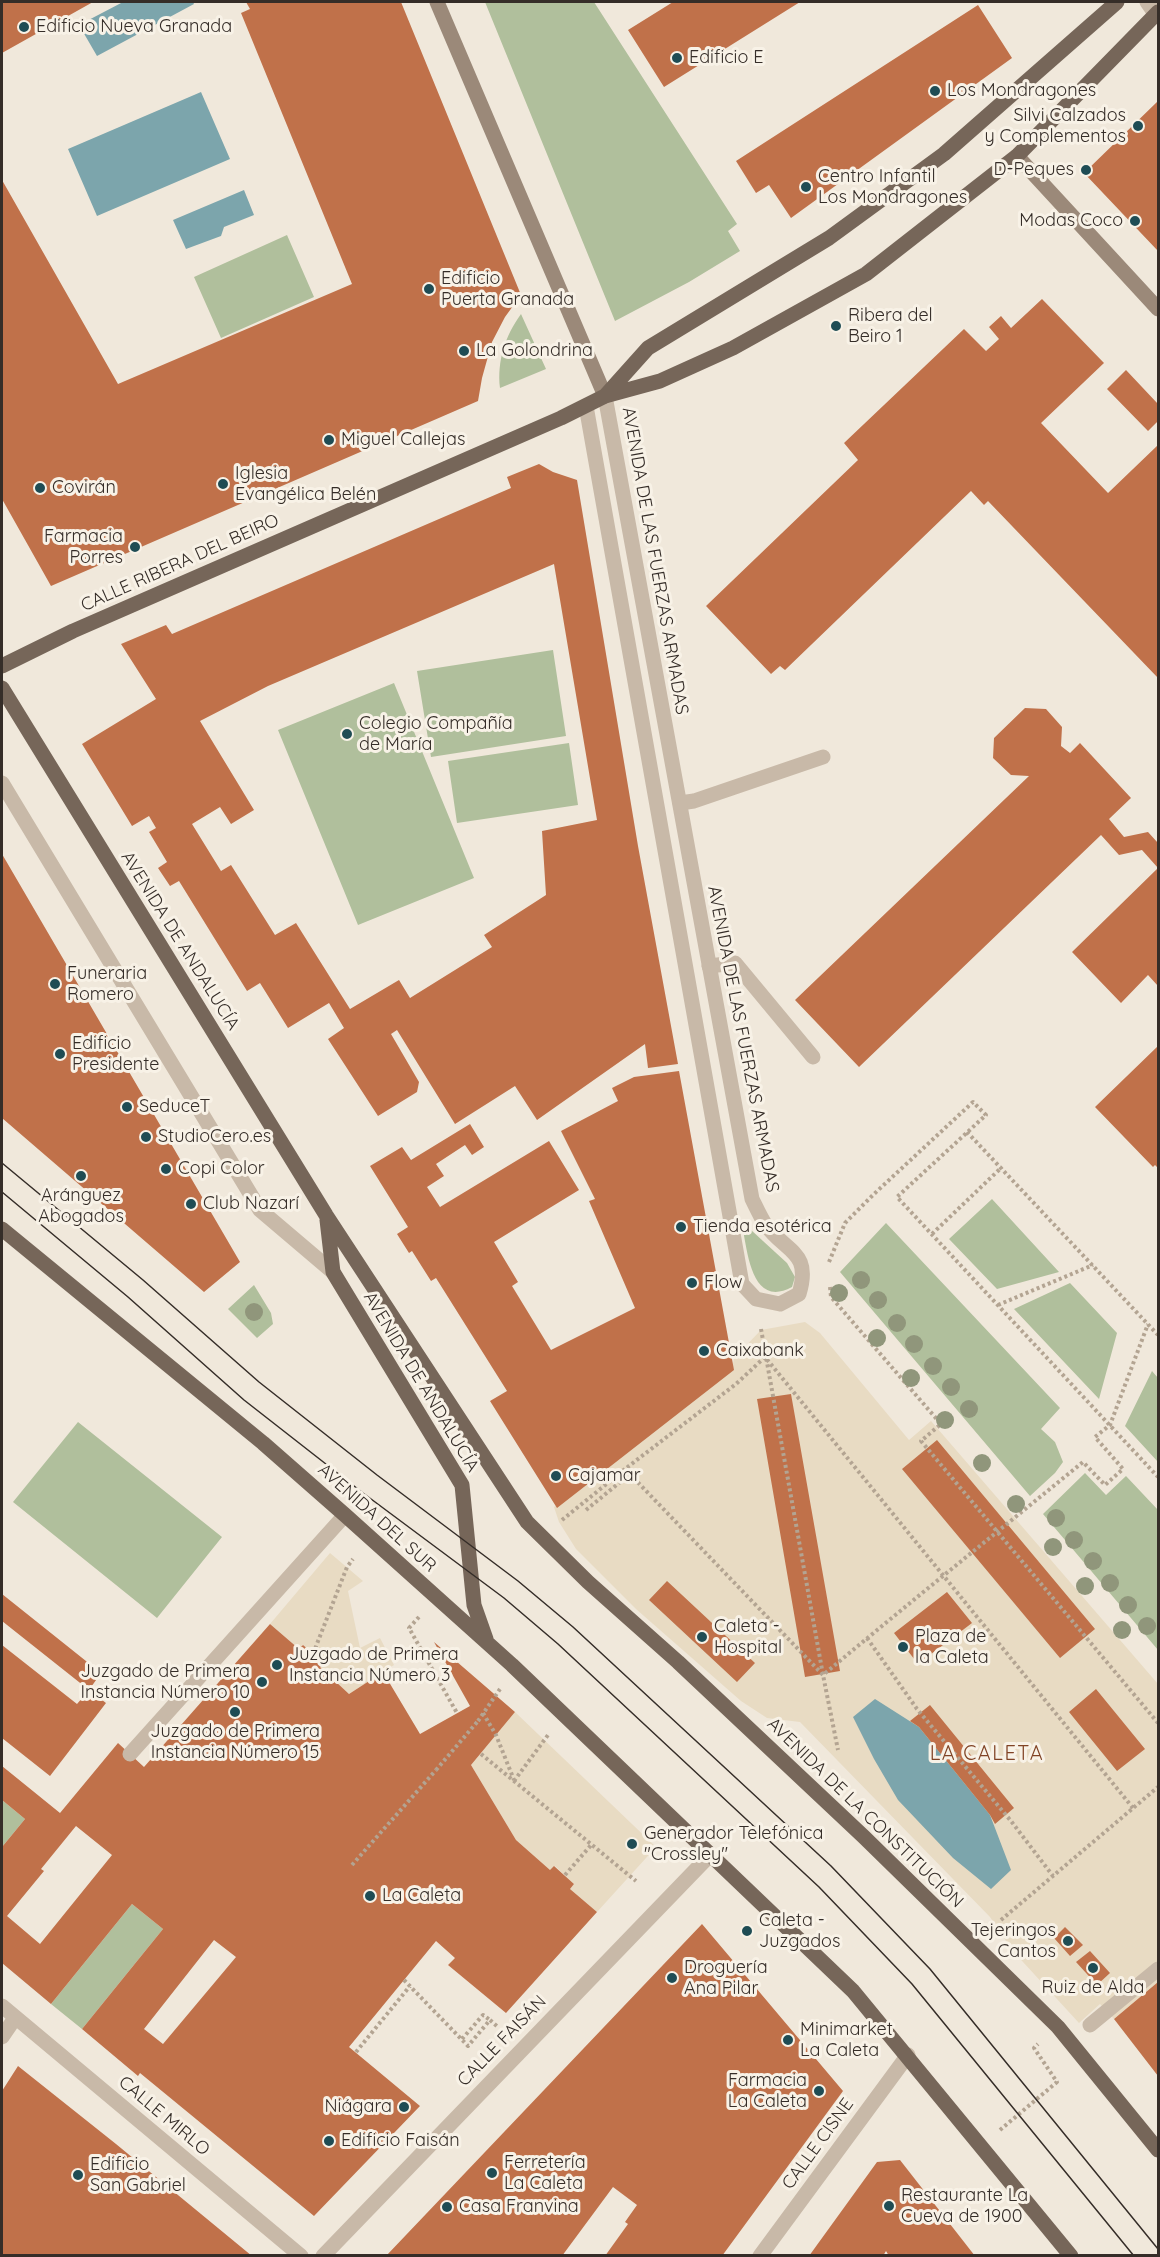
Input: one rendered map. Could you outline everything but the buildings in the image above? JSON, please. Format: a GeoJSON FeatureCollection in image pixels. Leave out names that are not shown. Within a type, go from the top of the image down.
{"type":"FeatureCollection","features":[{"type":"Feature","properties":{"kind":"main road","name":"AVENIDA DE LAS FUERZAS ARMADAS"},"geometry":{"type":"LineString","coordinates":[[437,2],[605,396]]}},
{"type":"Feature","properties":{"kind":"main road","name":"CALLE RIBERA DEL BEIRO"},"geometry":{"type":"LineString","coordinates":[[605,396],[648,348],[830,238],[944,154],[1101,7],[1117,2]]}},
{"type":"Feature","properties":{"kind":"main road","name":"CALLE RIBERA DEL BEIRO"},"geometry":{"type":"LineString","coordinates":[[2,666],[73,631],[605,396],[660,381],[733,348],[866,274],[1017,156],[1157,13]]}},
{"type":"Feature","properties":{"kind":"main road"},"geometry":{"type":"LineString","coordinates":[[1017,156],[1158,309]]}},
{"type":"Feature","properties":{"kind":"main road","name":"AVENIDA DE ANDALUCÍA"},"geometry":{"type":"LineString","coordinates":[[2,688],[326,1215],[527,1522]]}},
{"type":"Feature","properties":{"kind":"main road","name":"AVENIDA DE ANDALUCÍA"},"geometry":{"type":"LineString","coordinates":[[326,1215],[333,1272],[462,1485],[474,1605],[487,1642]]}},
{"type":"Feature","properties":{"kind":"main road","name":"AVENIDA DEL SUR"},"geometry":{"type":"LineString","coordinates":[[2,1229],[263,1443],[345,1515],[487,1642],[710,1855]]}},
{"type":"Feature","properties":{"kind":"main road","name":"AVENIDA DE LA CONSTITUCIÓN"},"geometry":{"type":"LineString","coordinates":[[527,1522],[588,1582],[678,1662],[864,1837],[1058,2027],[1158,2150]]}},
{"type":"Feature","properties":{"kind":"main road"},"geometry":{"type":"LineString","coordinates":[[710,1855],[853,1991],[908,2055],[1071,2256]]}},
{"type":"Feature","properties":{"kind":"street"},"geometry":{"type":"LineString","coordinates":[[1146,2],[1157,13]]}},
{"type":"Feature","properties":{"kind":"street","name":"AVENIDA DE LAS FUERZAS ARMADAS"},"geometry":{"type":"LineString","coordinates":[[605,396],[752,1199],[765,1225],[801,1262],[804,1277],[799,1294],[780,1304],[756,1299]]}},
{"type":"Feature","properties":{"kind":"street"},"geometry":{"type":"LineString","coordinates":[[586,406],[742,1284],[756,1299]]}},
{"type":"Feature","properties":{"kind":"street"},"geometry":{"type":"LineString","coordinates":[[680,803],[694,801],[823,757]]}},
{"type":"Feature","properties":{"kind":"street"},"geometry":{"type":"LineString","coordinates":[[2,783],[260,1210],[333,1272]]}},
{"type":"Feature","properties":{"kind":"street"},"geometry":{"type":"LineString","coordinates":[[709,966],[735,963],[813,1057]]}},
{"type":"Feature","properties":{"kind":"street"},"geometry":{"type":"LineString","coordinates":[[130,1754],[345,1515]]}},
{"type":"Feature","properties":{"kind":"street","name":"CALLE FAISÁN"},"geometry":{"type":"LineString","coordinates":[[323,2256],[710,1855]]}},
{"type":"Feature","properties":{"kind":"street"},"geometry":{"type":"LineString","coordinates":[[1090,2025],[1158,1969]]}},
{"type":"Feature","properties":{"kind":"street","name":"CALLE MIRLO"},"geometry":{"type":"LineString","coordinates":[[2,2006],[301,2256]]}},
{"type":"Feature","properties":{"kind":"street"},"geometry":{"type":"LineString","coordinates":[[2,2037],[15,2018]]}},
{"type":"Feature","properties":{"kind":"street","name":"CALLE CISNE"},"geometry":{"type":"LineString","coordinates":[[760,2256],[908,2055]]}},
{"type":"Feature","properties":{"kind":"path"},"geometry":{"type":"LineString","coordinates":[[828,1265],[845,1223],[973,1102],[986,1115],[897,1197],[1158,1477]]}},
{"type":"Feature","properties":{"kind":"path"},"geometry":{"type":"LineString","coordinates":[[967,1132],[1158,1334]]}},
{"type":"Feature","properties":{"kind":"path"},"geometry":{"type":"LineString","coordinates":[[932,1234],[1002,1167]]}},
{"type":"Feature","properties":{"kind":"path"},"geometry":{"type":"LineString","coordinates":[[998,1305],[1093,1265]]}},
{"type":"Feature","properties":{"kind":"path"},"geometry":{"type":"LineString","coordinates":[[830,1286],[831,1297],[941,1424],[921,1441],[1158,1723]]}},
{"type":"Feature","properties":{"kind":"path"},"geometry":{"type":"LineString","coordinates":[[756,1299],[838,1750]]}},
{"type":"Feature","properties":{"kind":"path"},"geometry":{"type":"LineString","coordinates":[[823,1675],[1083,1462],[1105,1485],[1123,1469],[1095,1437],[1110,1425],[1148,1324]]}},
{"type":"Feature","properties":{"kind":"path"},"geometry":{"type":"LineString","coordinates":[[559,1522],[736,1384],[765,1357]]}},
{"type":"Feature","properties":{"kind":"path"},"geometry":{"type":"LineString","coordinates":[[765,1357],[1133,1808]]}},
{"type":"Feature","properties":{"kind":"path"},"geometry":{"type":"LineString","coordinates":[[625,1469],[823,1675]]}},
{"type":"Feature","properties":{"kind":"path"},"geometry":{"type":"LineString","coordinates":[[586,1510],[630,1474]]}},
{"type":"Feature","properties":{"kind":"path"},"geometry":{"type":"LineString","coordinates":[[313,1654],[346,1567],[354,1558]]}},
{"type":"Feature","properties":{"kind":"path"},"geometry":{"type":"LineString","coordinates":[[419,1616],[409,1628],[457,1713]]}},
{"type":"Feature","properties":{"kind":"path"},"geometry":{"type":"LineString","coordinates":[[867,1638],[917,1709],[1011,1821],[1053,1876]]}},
{"type":"Feature","properties":{"kind":"path"},"geometry":{"type":"LineString","coordinates":[[352,1865],[478,1721],[495,1695]]}},
{"type":"Feature","properties":{"kind":"path"},"geometry":{"type":"LineString","coordinates":[[483,1713],[496,1735],[514,1781]]}},
{"type":"Feature","properties":{"kind":"path"},"geometry":{"type":"LineString","coordinates":[[514,1781],[549,1734]]}},
{"type":"Feature","properties":{"kind":"path"},"geometry":{"type":"LineString","coordinates":[[481,1754],[636,1881]]}},
{"type":"Feature","properties":{"kind":"path"},"geometry":{"type":"LineString","coordinates":[[1001,1920],[1158,1787]]}},
{"type":"Feature","properties":{"kind":"path"},"geometry":{"type":"LineString","coordinates":[[565,1875],[591,1844]]}},
{"type":"Feature","properties":{"kind":"path"},"geometry":{"type":"LineString","coordinates":[[404,1980],[468,2046],[490,2020]]}},
{"type":"Feature","properties":{"kind":"path"},"geometry":{"type":"LineString","coordinates":[[356,2052],[410,1986]]}},
{"type":"Feature","properties":{"kind":"path"},"geometry":{"type":"LineString","coordinates":[[462,2039],[483,2014],[499,2028]]}},
{"type":"Feature","properties":{"kind":"path"},"geometry":{"type":"LineString","coordinates":[[997,2133],[1057,2082],[1034,2048],[1043,2040]]}},
{"type":"Feature","properties":{"kind":"green space"},"geometry":{"type":"Polygon","coordinates":[[[485,2],[594,2],[737,224],[728,231],[740,251],[689,282],[615,321],[485,2]]]}},
{"type":"Feature","properties":{"kind":"green space"},"geometry":{"type":"Polygon","coordinates":[[[287,235],[314,297],[221,338],[194,277],[287,235]]]}},
{"type":"Feature","properties":{"kind":"green space"},"geometry":{"type":"Polygon","coordinates":[[[521,314],[546,369],[500,388],[503,349],[521,314]]]}},
{"type":"Feature","properties":{"kind":"green space"},"geometry":{"type":"Polygon","coordinates":[[[553,650],[566,736],[431,757],[417,671],[553,650]]]}},
{"type":"Feature","properties":{"kind":"green space"},"geometry":{"type":"Polygon","coordinates":[[[394,683],[474,878],[358,925],[278,730],[394,683]]]}},
{"type":"Feature","properties":{"kind":"green space"},"geometry":{"type":"Polygon","coordinates":[[[569,743],[578,805],[457,823],[448,761],[569,743]]]}},
{"type":"Feature","properties":{"kind":"green space"},"geometry":{"type":"Polygon","coordinates":[[[992,1199],[1059,1272],[997,1289],[949,1239],[992,1199]]]}},
{"type":"Feature","properties":{"kind":"green space"},"geometry":{"type":"Polygon","coordinates":[[[886,1223],[1060,1408],[1041,1429],[1055,1442],[1063,1462],[1055,1473],[1030,1496],[840,1272],[886,1223]]]}},
{"type":"Feature","properties":{"kind":"green space"},"geometry":{"type":"Polygon","coordinates":[[[743,1230],[751,1230],[787,1263],[795,1277],[792,1287],[779,1292],[769,1291],[761,1285],[750,1265],[743,1230]]]}},
{"type":"Feature","properties":{"kind":"green space"},"geometry":{"type":"Polygon","coordinates":[[[1070,1283],[1117,1333],[1099,1399],[1014,1309],[1070,1283]]]}},
{"type":"Feature","properties":{"kind":"green space"},"geometry":{"type":"Polygon","coordinates":[[[254,1285],[271,1313],[273,1324],[257,1338],[228,1309],[254,1285]]]}},
{"type":"Feature","properties":{"kind":"green space"},"geometry":{"type":"Polygon","coordinates":[[[1152,1371],[1158,1378],[1158,1462],[1125,1426],[1152,1371]]]}},
{"type":"Feature","properties":{"kind":"green space"},"geometry":{"type":"Polygon","coordinates":[[[78,1422],[222,1537],[157,1618],[13,1502],[78,1422]]]}},
{"type":"Feature","properties":{"kind":"green space"},"geometry":{"type":"Polygon","coordinates":[[[1085,1473],[1106,1495],[1126,1476],[1158,1510],[1158,1650],[1043,1514],[1085,1473]]]}},
{"type":"Feature","properties":{"kind":"green space"},"geometry":{"type":"Polygon","coordinates":[[[2,1800],[25,1819],[2,1847],[2,1800]]]}},
{"type":"Feature","properties":{"kind":"green space"},"geometry":{"type":"Polygon","coordinates":[[[132,1904],[163,1929],[82,2029],[51,2004],[132,1904]]]}},
{"type":"Feature","properties":{"kind":"shaded area","name":"Plaza de la Caleta"},"geometry":{"type":"Polygon","coordinates":[[[805,1322],[820,1333],[909,1440],[931,1421],[1158,1684],[1158,1982],[1114,2019],[1100,2004],[1079,2023],[1012,1950],[990,1917],[800,1722],[767,1718],[741,1701],[636,1609],[576,1549],[559,1522],[554,1507],[732,1369],[734,1358],[761,1330],[805,1322]]]}},
{"type":"Feature","properties":{"kind":"shaded area"},"geometry":{"type":"Polygon","coordinates":[[[330,1553],[363,1581],[348,1591],[360,1648],[380,1638],[394,1665],[349,1694],[320,1667],[323,1663],[303,1645],[299,1649],[270,1624],[330,1553]]]}},
{"type":"Feature","properties":{"kind":"shaded area"},"geometry":{"type":"Polygon","coordinates":[[[515,1712],[656,1847],[597,1912],[570,1889],[574,1884],[555,1866],[550,1870],[516,1840],[471,1765],[515,1712]]]}},
{"type":"Feature","properties":{"kind":"water"},"geometry":{"type":"Polygon","coordinates":[[[123,2],[193,2],[194,4],[97,56],[79,25],[123,2]]]}},
{"type":"Feature","properties":{"kind":"water"},"geometry":{"type":"Polygon","coordinates":[[[201,92],[230,159],[97,216],[68,149],[201,92]]]}},
{"type":"Feature","properties":{"kind":"water"},"geometry":{"type":"Polygon","coordinates":[[[244,190],[254,215],[224,227],[221,236],[186,249],[173,220],[244,190]]]}},
{"type":"Feature","properties":{"kind":"water"},"geometry":{"type":"Polygon","coordinates":[[[875,1699],[919,1727],[990,1815],[1011,1870],[991,1889],[953,1858],[898,1800],[853,1717],[875,1699]]]}},
{"type":"Feature","properties":{"kind":"tram line"},"geometry":{"type":"LineString","coordinates":[[2,1163],[143,1280],[259,1382],[377,1475],[518,1581],[573,1627],[831,1866],[930,1969],[1158,2249]]}},
{"type":"Feature","properties":{"kind":"tram line"},"geometry":{"type":"LineString","coordinates":[[2,1192],[128,1297],[244,1400],[363,1493],[504,1598],[558,1644],[819,1887],[912,1984],[1134,2256]]}},
{"type":"Feature","properties":{"kind":"place","name":"Edificio Nueva Granada"},"geometry":{"type":"Point","coordinates":[24,27]}},
{"type":"Feature","properties":{"kind":"place","name":"Edificio E"},"geometry":{"type":"Point","coordinates":[677,58]}},
{"type":"Feature","properties":{"kind":"place","name":"Los Mondragones"},"geometry":{"type":"Point","coordinates":[935,91]}},
{"type":"Feature","properties":{"kind":"place","name":"Silvi Calzados y Complementos"},"geometry":{"type":"Point","coordinates":[1138,126]}},
{"type":"Feature","properties":{"kind":"place","name":"D-Peques"},"geometry":{"type":"Point","coordinates":[1086,170]}},
{"type":"Feature","properties":{"kind":"place","name":"Centro Infantil Los Mondragones"},"geometry":{"type":"Point","coordinates":[806,187]}},
{"type":"Feature","properties":{"kind":"place","name":"Modas Coco"},"geometry":{"type":"Point","coordinates":[1135,221]}},
{"type":"Feature","properties":{"kind":"place","name":"Edificio Puerta Granada"},"geometry":{"type":"Point","coordinates":[429,289]}},
{"type":"Feature","properties":{"kind":"place","name":"Ribera del Beiro 1"},"geometry":{"type":"Point","coordinates":[836,326]}},
{"type":"Feature","properties":{"kind":"place","name":"La Golondrina"},"geometry":{"type":"Point","coordinates":[464,351]}},
{"type":"Feature","properties":{"kind":"place","name":"Miguel Callejas"},"geometry":{"type":"Point","coordinates":[329,440]}},
{"type":"Feature","properties":{"kind":"place","name":"Iglesia Evangélica Belén"},"geometry":{"type":"Point","coordinates":[223,484]}},
{"type":"Feature","properties":{"kind":"place","name":"Covirán"},"geometry":{"type":"Point","coordinates":[40,488]}},
{"type":"Feature","properties":{"kind":"place","name":"Farmacia Porres"},"geometry":{"type":"Point","coordinates":[135,547]}},
{"type":"Feature","properties":{"kind":"place","name":"Colegio Compañía de María"},"geometry":{"type":"Point","coordinates":[347,734]}},
{"type":"Feature","properties":{"kind":"place","name":"Funeraria Romero"},"geometry":{"type":"Point","coordinates":[55,984]}},
{"type":"Feature","properties":{"kind":"place","name":"Edificio Presidente"},"geometry":{"type":"Point","coordinates":[60,1054]}},
{"type":"Feature","properties":{"kind":"place","name":"SeduceT"},"geometry":{"type":"Point","coordinates":[127,1107]}},
{"type":"Feature","properties":{"kind":"place","name":"StudioCero.es"},"geometry":{"type":"Point","coordinates":[146,1137]}},
{"type":"Feature","properties":{"kind":"place","name":"Copi Color"},"geometry":{"type":"Point","coordinates":[166,1169]}},
{"type":"Feature","properties":{"kind":"place","name":"Aránguez Abogados"},"geometry":{"type":"Point","coordinates":[81,1176]}},
{"type":"Feature","properties":{"kind":"place","name":"Club Nazarí"},"geometry":{"type":"Point","coordinates":[191,1204]}},
{"type":"Feature","properties":{"kind":"place","name":"Tienda esotérica"},"geometry":{"type":"Point","coordinates":[681,1227]}},
{"type":"Feature","properties":{"kind":"place","name":"Flow"},"geometry":{"type":"Point","coordinates":[692,1283]}},
{"type":"Feature","properties":{"kind":"place","name":"Caixabank"},"geometry":{"type":"Point","coordinates":[704,1351]}},
{"type":"Feature","properties":{"kind":"place","name":"Cajamar"},"geometry":{"type":"Point","coordinates":[556,1476]}},
{"type":"Feature","properties":{"kind":"place","name":"Caleta - Hospital"},"geometry":{"type":"Point","coordinates":[702,1637]}},
{"type":"Feature","properties":{"kind":"place","name":"Plaza de la Caleta"},"geometry":{"type":"Point","coordinates":[903,1647]}},
{"type":"Feature","properties":{"kind":"place","name":"Juzgado de Primera Instancia Número 3"},"geometry":{"type":"Point","coordinates":[277,1665]}},
{"type":"Feature","properties":{"kind":"place","name":"Juzgado de Primera Instancia Número 10"},"geometry":{"type":"Point","coordinates":[262,1682]}},
{"type":"Feature","properties":{"kind":"place","name":"Juzgado de Primera Instancia Número 15"},"geometry":{"type":"Point","coordinates":[235,1712]}},
{"type":"Feature","properties":{"kind":"place","name":"Generador Telefónica \"Crossley\""},"geometry":{"type":"Point","coordinates":[632,1844]}},
{"type":"Feature","properties":{"kind":"place","name":"La Caleta"},"geometry":{"type":"Point","coordinates":[370,1896]}},
{"type":"Feature","properties":{"kind":"place","name":"Caleta - Juzgados"},"geometry":{"type":"Point","coordinates":[747,1931]}},
{"type":"Feature","properties":{"kind":"place","name":"Tejeringos Cantos"},"geometry":{"type":"Point","coordinates":[1068,1941]}},
{"type":"Feature","properties":{"kind":"place","name":"Ruiz de Alda"},"geometry":{"type":"Point","coordinates":[1093,1968]}},
{"type":"Feature","properties":{"kind":"place","name":"Droguería Ana Pilar"},"geometry":{"type":"Point","coordinates":[672,1978]}},
{"type":"Feature","properties":{"kind":"place","name":"Minimarket La Caleta"},"geometry":{"type":"Point","coordinates":[788,2040]}},
{"type":"Feature","properties":{"kind":"place","name":"Farmacia La Caleta"},"geometry":{"type":"Point","coordinates":[819,2091]}},
{"type":"Feature","properties":{"kind":"place","name":"Niágara"},"geometry":{"type":"Point","coordinates":[404,2107]}},
{"type":"Feature","properties":{"kind":"place","name":"Edificio Faisán"},"geometry":{"type":"Point","coordinates":[329,2141]}},
{"type":"Feature","properties":{"kind":"place","name":"Ferretería La Caleta"},"geometry":{"type":"Point","coordinates":[492,2173]}},
{"type":"Feature","properties":{"kind":"place","name":"Edificio San Gabriel"},"geometry":{"type":"Point","coordinates":[78,2175]}},
{"type":"Feature","properties":{"kind":"place","name":"Restaurante La Cueva de 1900"},"geometry":{"type":"Point","coordinates":[889,2206]}},
{"type":"Feature","properties":{"kind":"place","name":"Casa Franvina"},"geometry":{"type":"Point","coordinates":[447,2207]}},
{"type":"Feature","properties":{"kind":"district","name":"LA CALETA"},"geometry":{"type":"Point","coordinates":[987,1754]}}]}
